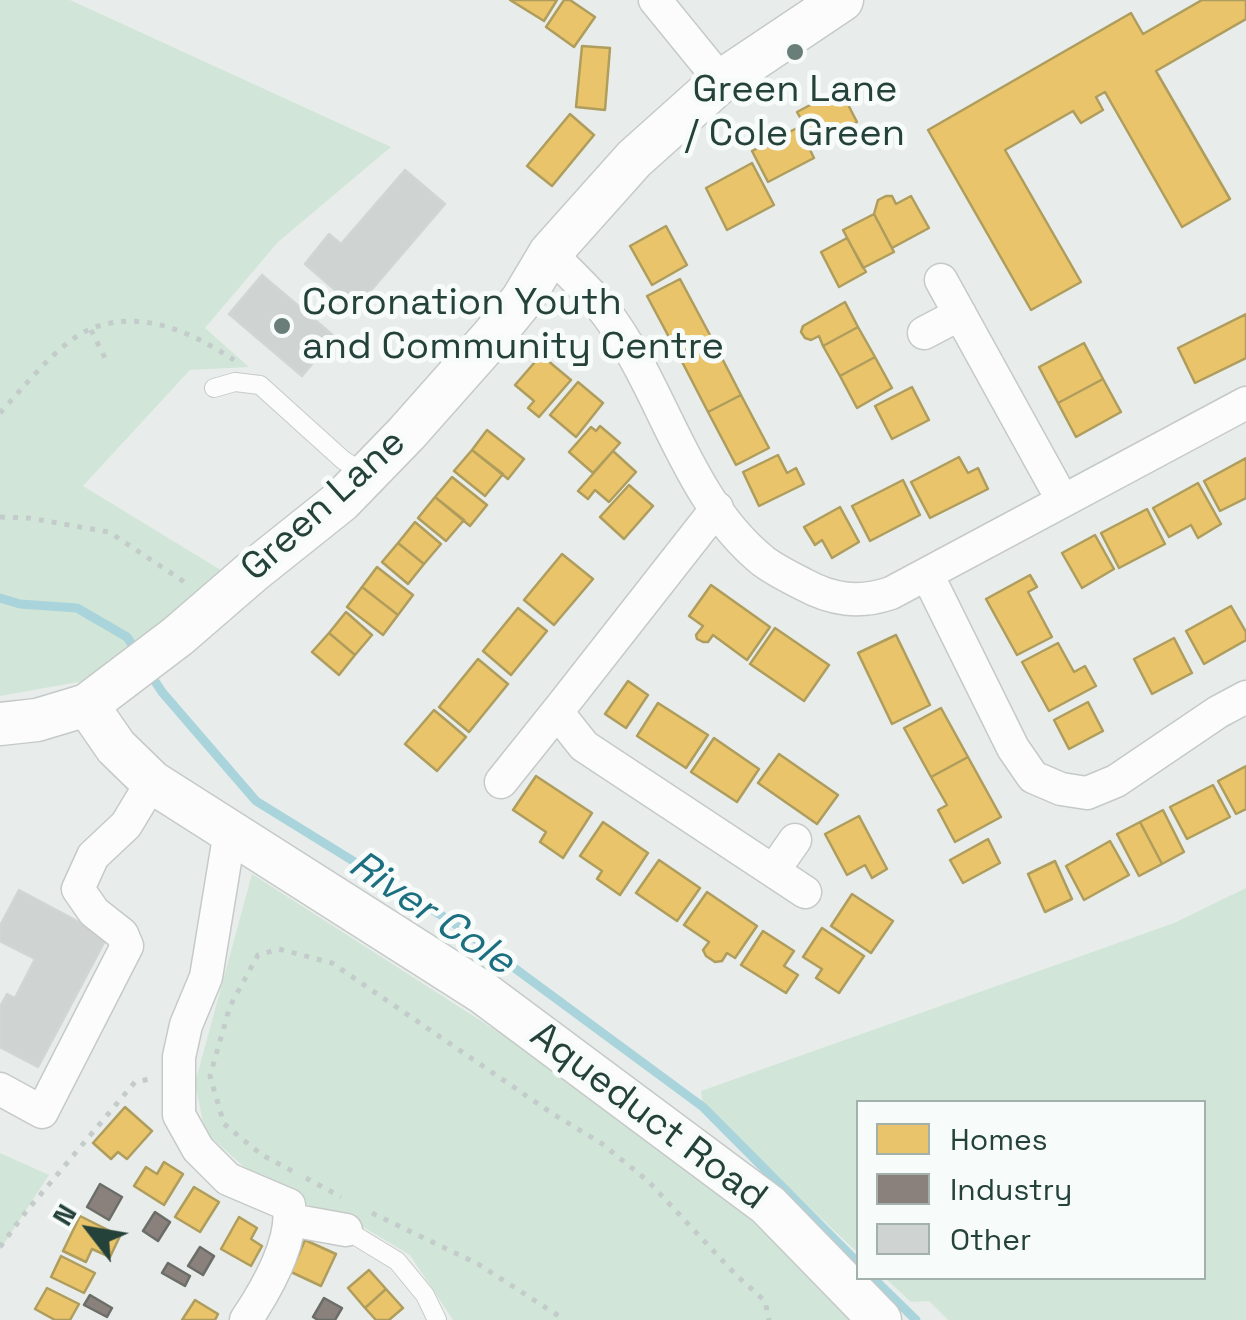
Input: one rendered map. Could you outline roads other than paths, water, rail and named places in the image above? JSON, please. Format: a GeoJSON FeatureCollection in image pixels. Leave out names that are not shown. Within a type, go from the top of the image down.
{"type":"FeatureCollection","features":[{"type":"Feature","properties":{"kind":"street"},"geometry":{"type":"LineString","coordinates":[[655,0],[720,81]]}},
{"type":"Feature","properties":{"kind":"street","name":"Green Lane"},"geometry":{"type":"LineString","coordinates":[[87,705],[178,636],[368,475],[492,337],[522,300],[550,253],[634,159],[720,81],[842,0]]}},
{"type":"Feature","properties":{"kind":"street"},"geometry":{"type":"LineString","coordinates":[[550,253],[612,320],[649,383],[691,469],[737,536],[764,562],[823,594],[852,601],[873,600],[927,574],[1246,403]]}},
{"type":"Feature","properties":{"kind":"street"},"geometry":{"type":"LineString","coordinates":[[942,280],[1063,501]]}},
{"type":"Feature","properties":{"kind":"street"},"geometry":{"type":"LineString","coordinates":[[924,332],[960,314]]}},
{"type":"Feature","properties":{"kind":"street"},"geometry":{"type":"LineString","coordinates":[[501,782],[717,508]]}},
{"type":"Feature","properties":{"kind":"street"},"geometry":{"type":"LineString","coordinates":[[927,574],[1013,748],[1034,777],[1061,789],[1087,793],[1116,781],[1246,697]]}},
{"type":"Feature","properties":{"kind":"street"},"geometry":{"type":"LineString","coordinates":[[0,724],[37,720],[87,705]]}},
{"type":"Feature","properties":{"kind":"street","name":"Aqueduct Road"},"geometry":{"type":"LineString","coordinates":[[87,705],[116,747],[152,782],[482,992],[768,1205],[880,1320]]}},
{"type":"Feature","properties":{"kind":"street"},"geometry":{"type":"LineString","coordinates":[[557,712],[584,746],[806,892]]}},
{"type":"Feature","properties":{"kind":"street"},"geometry":{"type":"LineString","coordinates":[[0,1089],[42,1112],[127,946],[122,934],[94,912],[78,890],[93,856],[126,825],[152,782]]}},
{"type":"Feature","properties":{"kind":"street"},"geometry":{"type":"LineString","coordinates":[[230,832],[206,976],[186,1025],[177,1073],[179,1115],[198,1149],[228,1178],[289,1205],[291,1220],[274,1272],[246,1320]]}},
{"type":"Feature","properties":{"kind":"street"},"geometry":{"type":"LineString","coordinates":[[774,870],[795,840]]}},
{"type":"Feature","properties":{"kind":"street"},"geometry":{"type":"LineString","coordinates":[[291,1220],[354,1214]]}},
{"type":"Feature","properties":{"kind":"lane"},"geometry":{"type":"LineString","coordinates":[[214,388],[235,382],[260,385],[342,460],[368,475]]}},
{"type":"Feature","properties":{"kind":"lane"},"geometry":{"type":"LineString","coordinates":[[354,1214],[425,1295],[436,1320]]}},
{"type":"Feature","properties":{"kind":"waterway","name":"River Cole"},"geometry":{"type":"LineString","coordinates":[[0,598],[20,604],[77,608],[127,637],[136,651]]}},
{"type":"Feature","properties":{"kind":"waterway","name":"River Cole"},"geometry":{"type":"LineString","coordinates":[[149,672],[256,801],[452,922],[703,1107],[856,1261]]}},
{"type":"Feature","properties":{"kind":"waterway","name":"River Cole"},"geometry":{"type":"LineString","coordinates":[[875,1280],[916,1320]]}},
{"type":"Feature","properties":{"kind":"place","name":"Green Lane / Cole Green"},"geometry":{"type":"Point","coordinates":[795,52]}},
{"type":"Feature","properties":{"kind":"place","name":"Coronation Youth and Community Centre"},"geometry":{"type":"Point","coordinates":[282,326]}}]}
